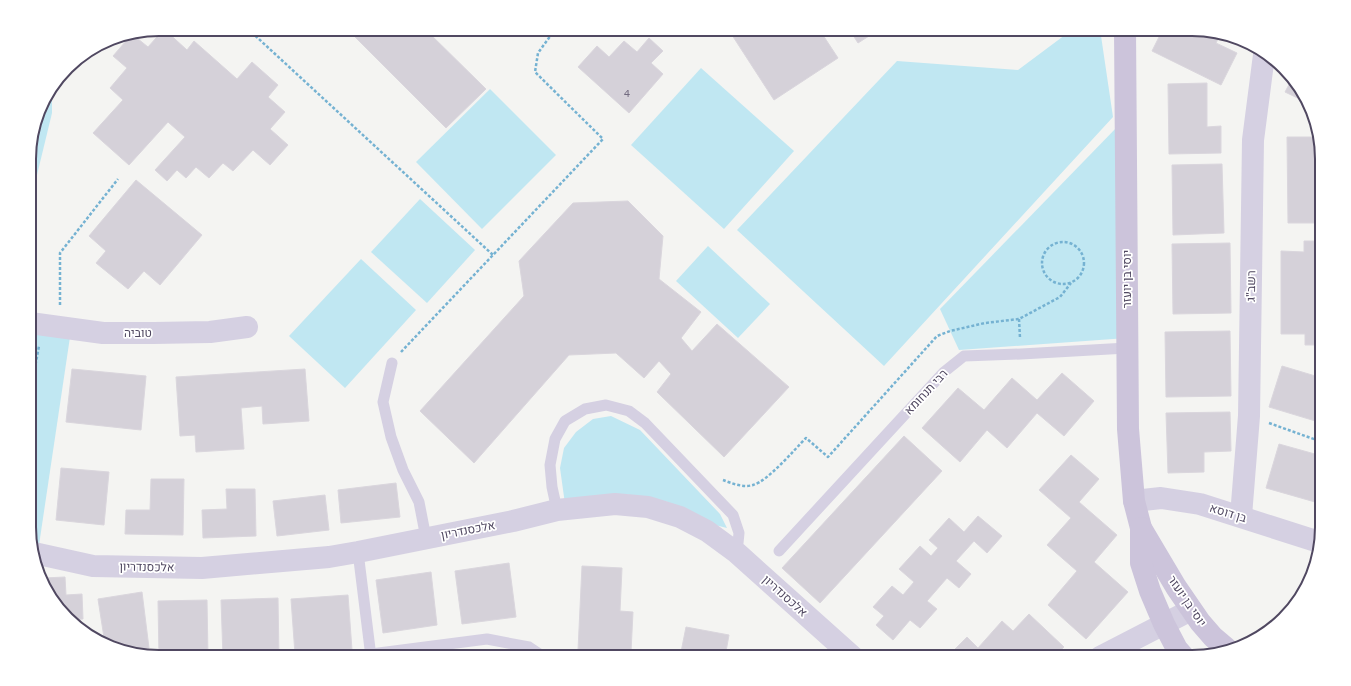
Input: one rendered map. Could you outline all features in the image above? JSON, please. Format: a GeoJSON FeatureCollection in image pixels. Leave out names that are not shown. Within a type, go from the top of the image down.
{"type":"FeatureCollection","features":[{"type":"Feature","properties":{"kind":"street","name":"יוסי בן יועזר"},"geometry":{"type":"LineString","coordinates":[[1125,36],[1128,429],[1134,501],[1141,528],[1141,563],[1150,591],[1164,624],[1178,650]]}},
{"type":"Feature","properties":{"kind":"street","name":"רשב\"ג"},"geometry":{"type":"LineString","coordinates":[[1240,516],[1249,416],[1253,140],[1263,59]]}},
{"type":"Feature","properties":{"kind":"street","name":"טוביה"},"geometry":{"type":"LineString","coordinates":[[44,325],[103,333],[210,332],[246,327]]}},
{"type":"Feature","properties":{"kind":"street","name":"בן דוסא"},"geometry":{"type":"LineString","coordinates":[[1134,501],[1161,498],[1200,504],[1311,540]]}},
{"type":"Feature","properties":{"kind":"street","name":"אלכסנדריון"},"geometry":{"type":"LineString","coordinates":[[39,554],[93,566],[202,568],[329,557],[513,521],[557,510],[615,504],[648,507],[680,517],[707,531],[737,553],[845,650]]}},
{"type":"Feature","properties":{"kind":"street","name":"יוסי בן יועזר"},"geometry":{"type":"LineString","coordinates":[[1141,528],[1191,610],[1213,637],[1223,646]]}},
{"type":"Feature","properties":{"kind":"street"},"geometry":{"type":"LineString","coordinates":[[1114,650],[1191,610]]}},
{"type":"Feature","properties":{"kind":"lane","name":"רבי תנחומא"},"geometry":{"type":"LineString","coordinates":[[779,551],[944,372],[964,356],[1127,348]]}},
{"type":"Feature","properties":{"kind":"lane"},"geometry":{"type":"LineString","coordinates":[[392,363],[383,402],[391,437],[403,470],[419,502],[426,538]]}},
{"type":"Feature","properties":{"kind":"lane"},"geometry":{"type":"LineString","coordinates":[[557,510],[552,487],[550,465],[555,439],[565,421],[585,409],[606,405],[629,410],[644,423],[733,515],[739,533],[737,553]]}},
{"type":"Feature","properties":{"kind":"lane"},"geometry":{"type":"LineString","coordinates":[[358,552],[370,650]]}},
{"type":"Feature","properties":{"kind":"lane"},"geometry":{"type":"LineString","coordinates":[[407,650],[486,639],[529,646],[534,650]]}},
{"type":"Feature","properties":{"kind":"path"},"geometry":{"type":"LineString","coordinates":[[256,36],[493,255]]}},
{"type":"Feature","properties":{"kind":"path"},"geometry":{"type":"LineString","coordinates":[[392,363],[603,139],[534,72],[538,53],[550,36]]}},
{"type":"Feature","properties":{"kind":"path"},"geometry":{"type":"LineString","coordinates":[[36,364],[60,253],[118,179]]}},
{"type":"Feature","properties":{"kind":"path"},"geometry":{"type":"LineString","coordinates":[[722,480],[736,485],[753,485],[769,476],[806,438],[828,457],[937,336],[950,330],[985,323],[1019,319],[1060,296],[1079,276],[1083,270],[1084,263],[1083,256],[1079,249],[1066,242],[1058,243],[1047,250],[1043,257],[1042,264],[1044,271],[1050,280],[1056,283],[1071,283]]}},
{"type":"Feature","properties":{"kind":"path"},"geometry":{"type":"LineString","coordinates":[[1285,429],[1315,440]]}},
{"type":"Feature","properties":{"kind":"shaded area"},"geometry":{"type":"Polygon","coordinates":[[[1064,36],[1101,36],[1113,117],[884,366],[737,230],[897,61],[1018,70],[1064,36]]]}},
{"type":"Feature","properties":{"kind":"shaded area"},"geometry":{"type":"Polygon","coordinates":[[[701,68],[794,151],[724,229],[631,145],[701,68]]]}},
{"type":"Feature","properties":{"kind":"shaded area"},"geometry":{"type":"Polygon","coordinates":[[[490,89],[556,155],[482,229],[416,162],[490,89]]]}},
{"type":"Feature","properties":{"kind":"shaded area"},"geometry":{"type":"Polygon","coordinates":[[[52,97],[52,113],[36,179],[36,151],[40,127],[52,97]]]}},
{"type":"Feature","properties":{"kind":"shaded area"},"geometry":{"type":"Polygon","coordinates":[[[1119,125],[1127,338],[959,350],[940,309],[1119,125]]]}},
{"type":"Feature","properties":{"kind":"shaded area"},"geometry":{"type":"Polygon","coordinates":[[[420,199],[475,250],[427,303],[371,252],[420,199]]]}},
{"type":"Feature","properties":{"kind":"shaded area"},"geometry":{"type":"Polygon","coordinates":[[[708,246],[770,304],[738,338],[676,281],[708,246]]]}},
{"type":"Feature","properties":{"kind":"shaded area"},"geometry":{"type":"Polygon","coordinates":[[[361,259],[416,310],[345,388],[289,336],[361,259]]]}},
{"type":"Feature","properties":{"kind":"shaded area"},"geometry":{"type":"Polygon","coordinates":[[[36,331],[70,337],[39,545],[37,545],[36,527],[36,331]]]}},
{"type":"Feature","properties":{"kind":"shaded area"},"geometry":{"type":"Polygon","coordinates":[[[611,416],[640,430],[720,514],[727,528],[707,523],[668,502],[625,494],[565,504],[560,468],[564,448],[576,432],[593,419],[611,416]]]}},
{"type":"Feature","properties":{"kind":"building"},"geometry":{"type":"Polygon","coordinates":[[[158,36],[172,36],[187,50],[194,41],[237,79],[252,62],[278,85],[268,97],[285,112],[270,129],[288,145],[270,165],[253,150],[233,171],[223,163],[209,178],[196,167],[186,178],[177,170],[167,181],[155,170],[185,137],[168,122],[129,165],[93,133],[123,100],[110,88],[127,68],[113,56],[127,40],[137,38],[148,47],[158,36]]]}},
{"type":"Feature","properties":{"kind":"building"},"geometry":{"type":"Polygon","coordinates":[[[354,36],[432,36],[486,89],[446,128],[354,36]]]}},
{"type":"Feature","properties":{"kind":"building"},"geometry":{"type":"Polygon","coordinates":[[[733,36],[824,36],[838,58],[774,100],[733,36]]]}},
{"type":"Feature","properties":{"kind":"building"},"geometry":{"type":"Polygon","coordinates":[[[854,36],[869,36],[858,43],[854,36]]]}},
{"type":"Feature","properties":{"kind":"building"},"geometry":{"type":"Polygon","coordinates":[[[1160,36],[1192,36],[1218,39],[1216,43],[1237,53],[1221,85],[1152,51],[1160,36]]]}},
{"type":"Feature","properties":{"kind":"building"},"geometry":{"type":"Polygon","coordinates":[[[649,38],[663,51],[651,63],[663,74],[629,113],[578,67],[597,46],[609,57],[624,41],[637,52],[649,38]]]}},
{"type":"Feature","properties":{"kind":"building"},"geometry":{"type":"Polygon","coordinates":[[[1207,83],[1207,127],[1221,126],[1221,153],[1169,154],[1168,84],[1207,83]]]}},
{"type":"Feature","properties":{"kind":"building"},"geometry":{"type":"Polygon","coordinates":[[[1289,84],[1299,98],[1285,92],[1289,84]]]}},
{"type":"Feature","properties":{"kind":"building"},"geometry":{"type":"Polygon","coordinates":[[[1287,137],[1313,137],[1315,159],[1315,223],[1288,223],[1287,137]]]}},
{"type":"Feature","properties":{"kind":"building"},"geometry":{"type":"Polygon","coordinates":[[[1222,164],[1224,233],[1173,235],[1172,165],[1222,164]]]}},
{"type":"Feature","properties":{"kind":"building"},"geometry":{"type":"Polygon","coordinates":[[[136,180],[202,235],[160,285],[144,271],[128,289],[96,263],[106,251],[89,236],[136,180]]]}},
{"type":"Feature","properties":{"kind":"building"},"geometry":{"type":"Polygon","coordinates":[[[628,201],[663,236],[659,279],[701,312],[681,338],[692,351],[717,324],[789,387],[724,457],[657,392],[671,374],[659,361],[644,378],[616,353],[569,355],[474,463],[420,411],[524,296],[519,261],[573,203],[628,201]]]}},
{"type":"Feature","properties":{"kind":"building"},"geometry":{"type":"Polygon","coordinates":[[[1304,241],[1315,241],[1315,345],[1305,345],[1305,334],[1281,334],[1281,251],[1304,252],[1304,241]]]}},
{"type":"Feature","properties":{"kind":"building"},"geometry":{"type":"Polygon","coordinates":[[[1230,243],[1231,313],[1173,314],[1172,244],[1230,243]]]}},
{"type":"Feature","properties":{"kind":"building"},"geometry":{"type":"Polygon","coordinates":[[[1230,331],[1231,396],[1166,397],[1165,332],[1230,331]]]}},
{"type":"Feature","properties":{"kind":"building"},"geometry":{"type":"Polygon","coordinates":[[[1282,366],[1315,376],[1315,421],[1269,407],[1282,366]]]}},
{"type":"Feature","properties":{"kind":"building"},"geometry":{"type":"Polygon","coordinates":[[[72,369],[146,376],[141,430],[66,422],[72,369]]]}},
{"type":"Feature","properties":{"kind":"building"},"geometry":{"type":"Polygon","coordinates":[[[305,369],[309,421],[263,424],[262,406],[241,408],[244,449],[196,452],[195,435],[180,436],[176,377],[305,369]]]}},
{"type":"Feature","properties":{"kind":"building"},"geometry":{"type":"Polygon","coordinates":[[[1062,373],[1094,401],[1064,436],[1037,413],[1007,448],[987,430],[960,462],[922,428],[958,388],[984,410],[1012,378],[1037,400],[1062,373]]]}},
{"type":"Feature","properties":{"kind":"building"},"geometry":{"type":"Polygon","coordinates":[[[1230,412],[1231,451],[1204,452],[1204,472],[1168,473],[1166,413],[1230,412]]]}},
{"type":"Feature","properties":{"kind":"building"},"geometry":{"type":"Polygon","coordinates":[[[904,436],[942,471],[820,603],[782,568],[904,436]]]}},
{"type":"Feature","properties":{"kind":"building"},"geometry":{"type":"Polygon","coordinates":[[[1279,444],[1315,454],[1315,502],[1266,488],[1279,444]]]}},
{"type":"Feature","properties":{"kind":"building"},"geometry":{"type":"Polygon","coordinates":[[[1071,455],[1099,479],[1079,502],[1117,535],[1094,562],[1128,592],[1086,639],[1048,605],[1077,571],[1047,545],[1071,518],[1039,490],[1071,455]]]}},
{"type":"Feature","properties":{"kind":"building"},"geometry":{"type":"Polygon","coordinates":[[[61,468],[109,472],[104,525],[56,520],[61,468]]]}},
{"type":"Feature","properties":{"kind":"building"},"geometry":{"type":"Polygon","coordinates":[[[151,479],[184,479],[183,535],[125,534],[126,510],[150,510],[151,479]]]}},
{"type":"Feature","properties":{"kind":"building"},"geometry":{"type":"Polygon","coordinates":[[[396,483],[400,517],[341,523],[338,490],[396,483]]]}},
{"type":"Feature","properties":{"kind":"building"},"geometry":{"type":"Polygon","coordinates":[[[226,489],[255,489],[256,536],[203,538],[202,510],[227,509],[226,489]]]}},
{"type":"Feature","properties":{"kind":"building"},"geometry":{"type":"Polygon","coordinates":[[[325,495],[329,530],[277,536],[273,501],[325,495]]]}},
{"type":"Feature","properties":{"kind":"building"},"geometry":{"type":"Polygon","coordinates":[[[978,516],[1002,536],[987,553],[974,541],[956,561],[971,574],[959,588],[947,578],[927,601],[937,609],[920,628],[910,620],[893,640],[876,625],[884,616],[873,607],[892,586],[903,595],[914,582],[899,569],[920,546],[931,556],[938,548],[929,540],[949,518],[964,532],[978,516]]]}},
{"type":"Feature","properties":{"kind":"building"},"geometry":{"type":"Polygon","coordinates":[[[509,563],[516,617],[462,624],[455,571],[509,563]]]}},
{"type":"Feature","properties":{"kind":"building"},"geometry":{"type":"Polygon","coordinates":[[[582,566],[622,568],[620,611],[633,612],[631,650],[578,650],[582,566]]]}},
{"type":"Feature","properties":{"kind":"building"},"geometry":{"type":"Polygon","coordinates":[[[431,572],[437,625],[383,633],[376,580],[431,572]]]}},
{"type":"Feature","properties":{"kind":"building"},"geometry":{"type":"Polygon","coordinates":[[[65,577],[66,595],[82,594],[83,619],[78,620],[66,608],[47,578],[65,577]]]}},
{"type":"Feature","properties":{"kind":"building"},"geometry":{"type":"Polygon","coordinates":[[[142,592],[149,648],[143,649],[127,646],[104,637],[98,599],[142,592]]]}},
{"type":"Feature","properties":{"kind":"building"},"geometry":{"type":"Polygon","coordinates":[[[348,595],[352,650],[295,650],[291,599],[348,595]]]}},
{"type":"Feature","properties":{"kind":"building"},"geometry":{"type":"Polygon","coordinates":[[[278,598],[279,650],[223,650],[221,600],[278,598]]]}},
{"type":"Feature","properties":{"kind":"building"},"geometry":{"type":"Polygon","coordinates":[[[207,600],[208,650],[159,650],[158,601],[207,600]]]}},
{"type":"Feature","properties":{"kind":"building"},"geometry":{"type":"Polygon","coordinates":[[[1029,614],[1064,647],[1061,650],[954,650],[967,637],[978,648],[1002,621],[1013,631],[1029,614]]]}},
{"type":"Feature","properties":{"kind":"building"},"geometry":{"type":"Polygon","coordinates":[[[686,627],[729,635],[726,650],[681,650],[686,627]]]}}]}
